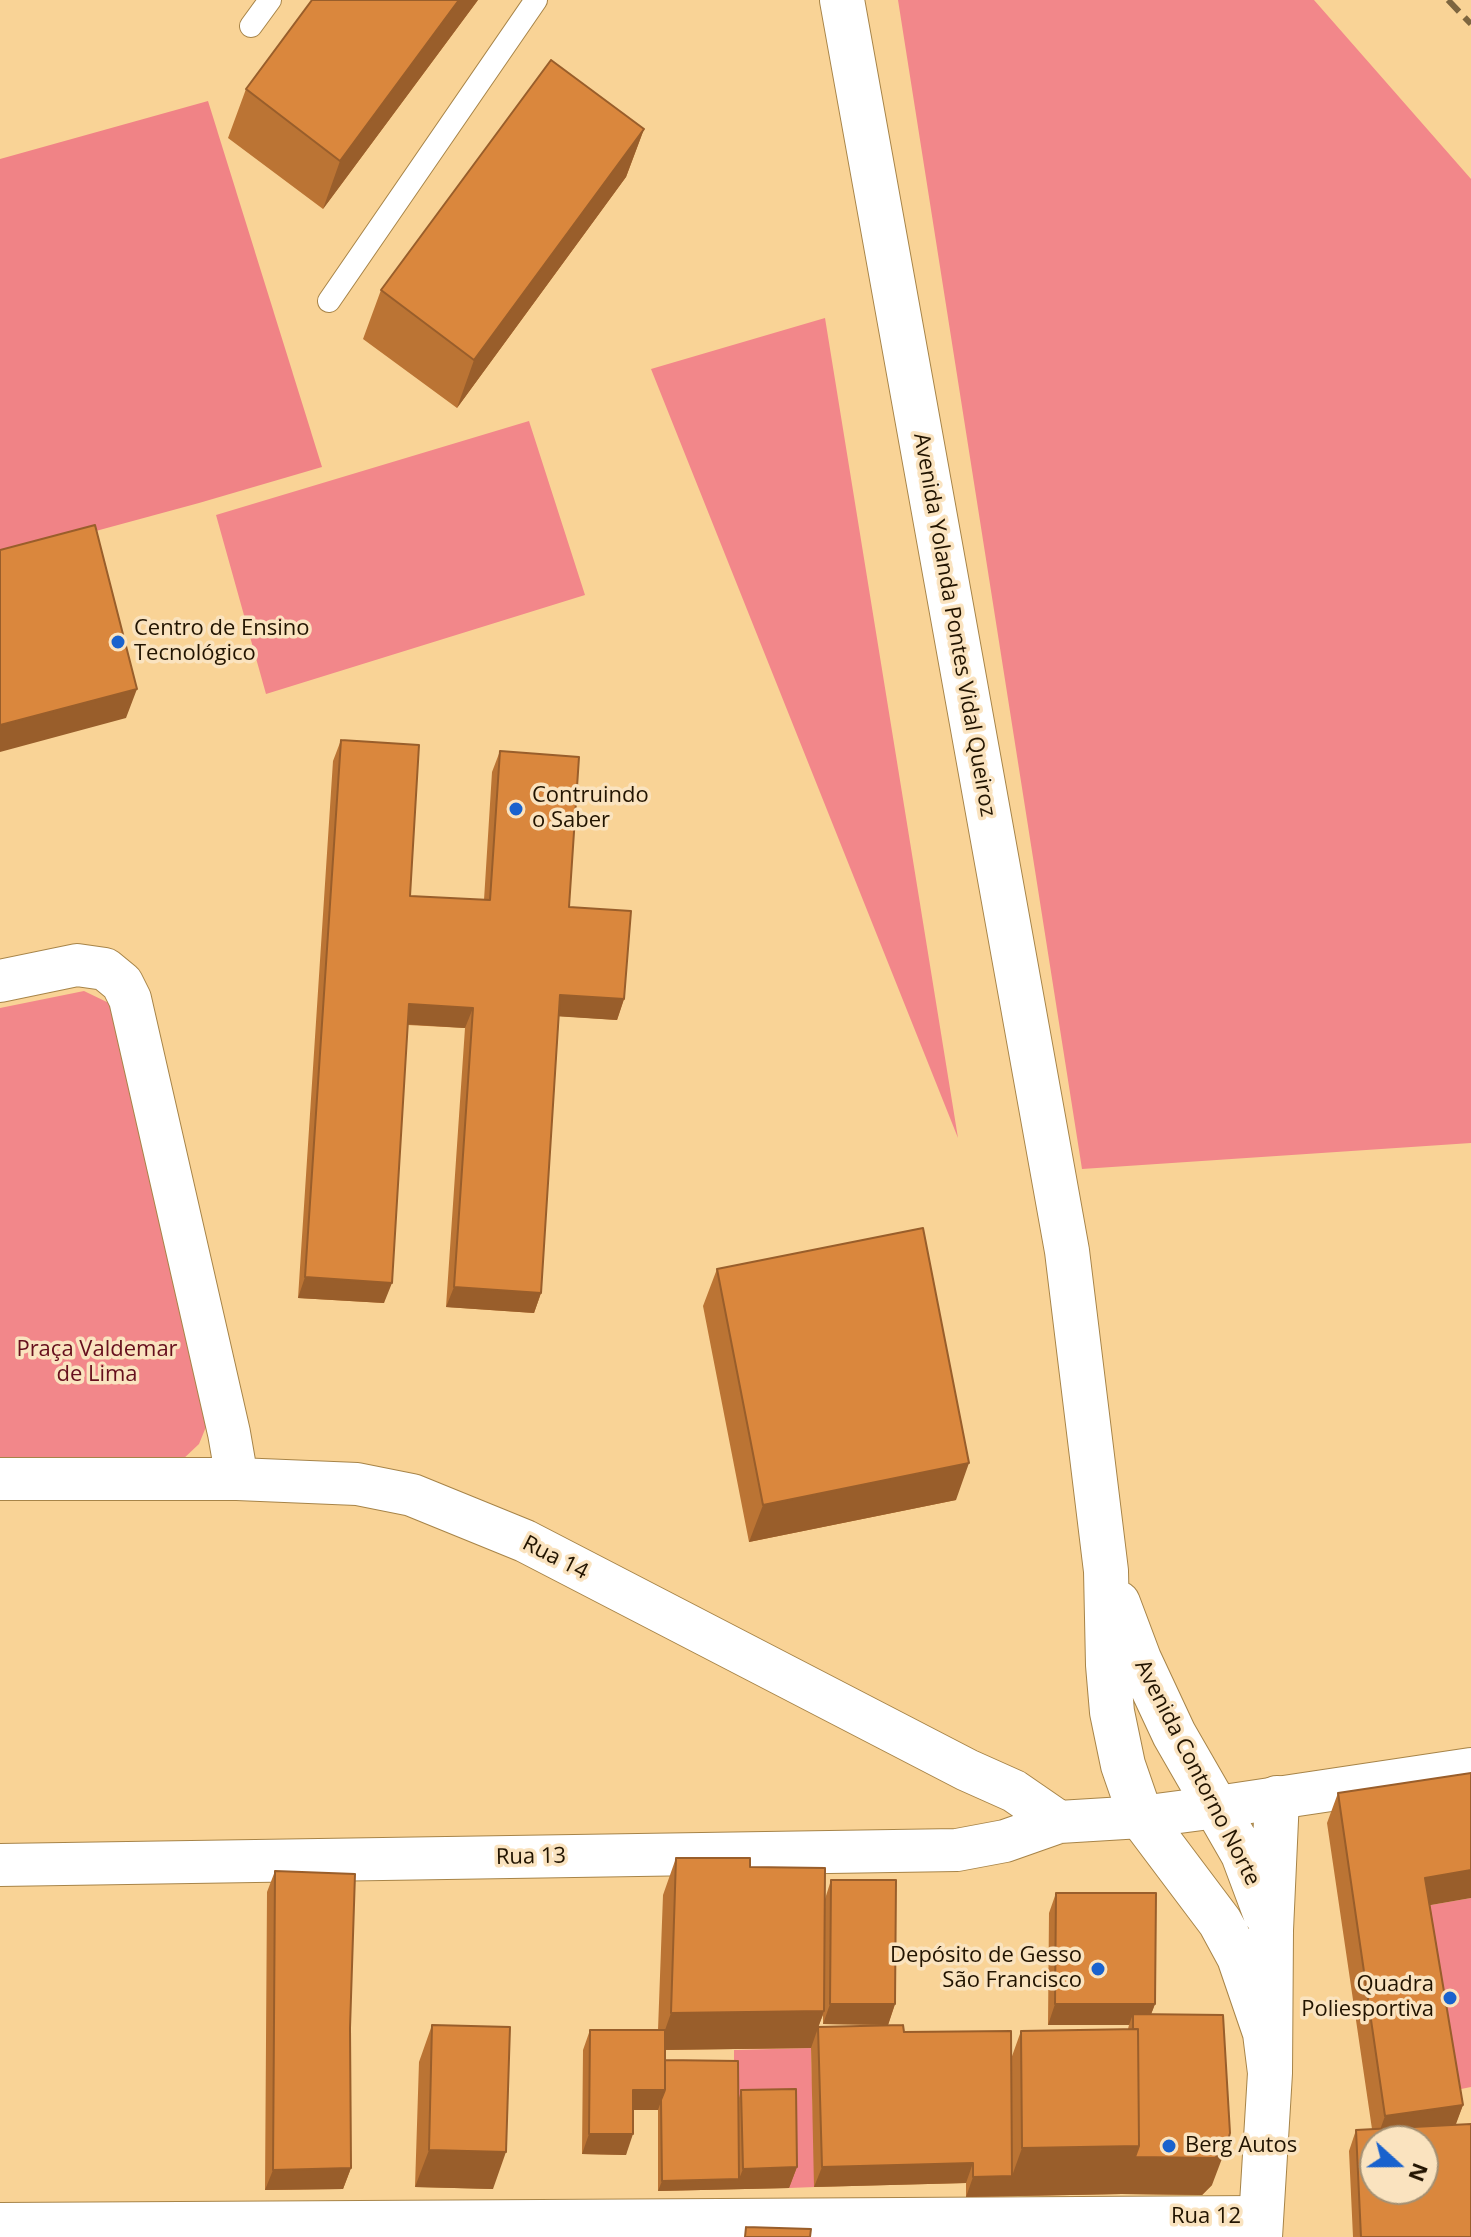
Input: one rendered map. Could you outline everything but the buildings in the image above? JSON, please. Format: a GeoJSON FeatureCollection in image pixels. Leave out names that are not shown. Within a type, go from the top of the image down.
{"type":"FeatureCollection","features":[{"type":"Feature","properties":{"kind":"main road","name":"Avenida Yolanda Pontes Vidal Queiroz"},"geometry":{"type":"LineString","coordinates":[[842,0],[1067,1251]]}},
{"type":"Feature","properties":{"kind":"main road","name":"Avenida Contorno Norte"},"geometry":{"type":"LineString","coordinates":[[1067,1251],[1106,1571],[1112,1712],[1123,1765],[1141,1817],[1220,1922],[1239,1957],[1265,2033],[1270,2073]]}},
{"type":"Feature","properties":{"kind":"main road","name":"Avenida Contorno Norte"},"geometry":{"type":"LineString","coordinates":[[1106,1571],[1139,1659],[1168,1722],[1243,1854],[1271,1930]]}},
{"type":"Feature","properties":{"kind":"main road"},"geometry":{"type":"LineString","coordinates":[[1260,2227],[1270,2073],[1271,1930],[1277,1798]]}},
{"type":"Feature","properties":{"kind":"street"},"geometry":{"type":"LineString","coordinates":[[0,981],[77,965],[105,969],[122,983],[130,999],[237,1479]]}},
{"type":"Feature","properties":{"kind":"street","name":"Rua 14"},"geometry":{"type":"LineString","coordinates":[[0,1479],[237,1479],[357,1484],[412,1495],[525,1541],[953,1763],[1014,1791],[1059,1822]]}},
{"type":"Feature","properties":{"kind":"street","name":"Rua 13"},"geometry":{"type":"LineString","coordinates":[[0,1865],[957,1850],[1005,1841],[1059,1822],[1141,1817],[1471,1769]]}},
{"type":"Feature","properties":{"kind":"street","name":"Rua 12"},"geometry":{"type":"LineString","coordinates":[[0,2224],[1260,2227]]}},
{"type":"Feature","properties":{"kind":"lane"},"geometry":{"type":"LineString","coordinates":[[251,26],[270,0]]}},
{"type":"Feature","properties":{"kind":"lane"},"geometry":{"type":"LineString","coordinates":[[329,301],[536,0]]}},
{"type":"Feature","properties":{"kind":"green space"},"geometry":{"type":"Polygon","coordinates":[[[898,0],[1314,0],[1471,179],[1471,1143],[1082,1169],[898,0]]]}},
{"type":"Feature","properties":{"kind":"green space"},"geometry":{"type":"Polygon","coordinates":[[[825,318],[958,1138],[651,369],[825,318]]]}},
{"type":"Feature","properties":{"kind":"green space"},"geometry":{"type":"Polygon","coordinates":[[[529,421],[585,595],[266,694],[216,515],[529,421]]]}},
{"type":"Feature","properties":{"kind":"green space","name":"Praça Valdemar de Lima"},"geometry":{"type":"Polygon","coordinates":[[[84,991],[111,1004],[208,1422],[199,1444],[181,1461],[0,1460],[0,1008],[84,991]]]}},
{"type":"Feature","properties":{"kind":"green space","name":"Quadra Poliesportiva"},"geometry":{"type":"Polygon","coordinates":[[[1471,1898],[1471,2087],[1446,2092],[1414,1908],[1471,1898]]]}},
{"type":"Feature","properties":{"kind":"green space"},"geometry":{"type":"Polygon","coordinates":[[[811,2048],[815,2187],[789,2188],[734,2111],[734,2050],[811,2048]]]}},
{"type":"Feature","properties":{"kind":"shaded area"},"geometry":{"type":"Polygon","coordinates":[[[208,101],[322,467],[0,557],[0,159],[208,101]]]}},
{"type":"Feature","properties":{"kind":"railway"},"geometry":{"type":"LineString","coordinates":[[1448,0],[1471,24]]}},
{"type":"Feature","properties":{"kind":"place","name":"Centro de Ensino Tecnológico"},"geometry":{"type":"Point","coordinates":[118,642]}},
{"type":"Feature","properties":{"kind":"place","name":"Contruindo o Saber"},"geometry":{"type":"Point","coordinates":[516,809]}},
{"type":"Feature","properties":{"kind":"place","name":"Depósito de Gesso São Francisco"},"geometry":{"type":"Point","coordinates":[1098,1969]}},
{"type":"Feature","properties":{"kind":"place","name":"Quadra Poliesportiva"},"geometry":{"type":"Point","coordinates":[1450,1998]}},
{"type":"Feature","properties":{"kind":"place","name":"Berg Autos"},"geometry":{"type":"Point","coordinates":[1169,2146]}}]}
